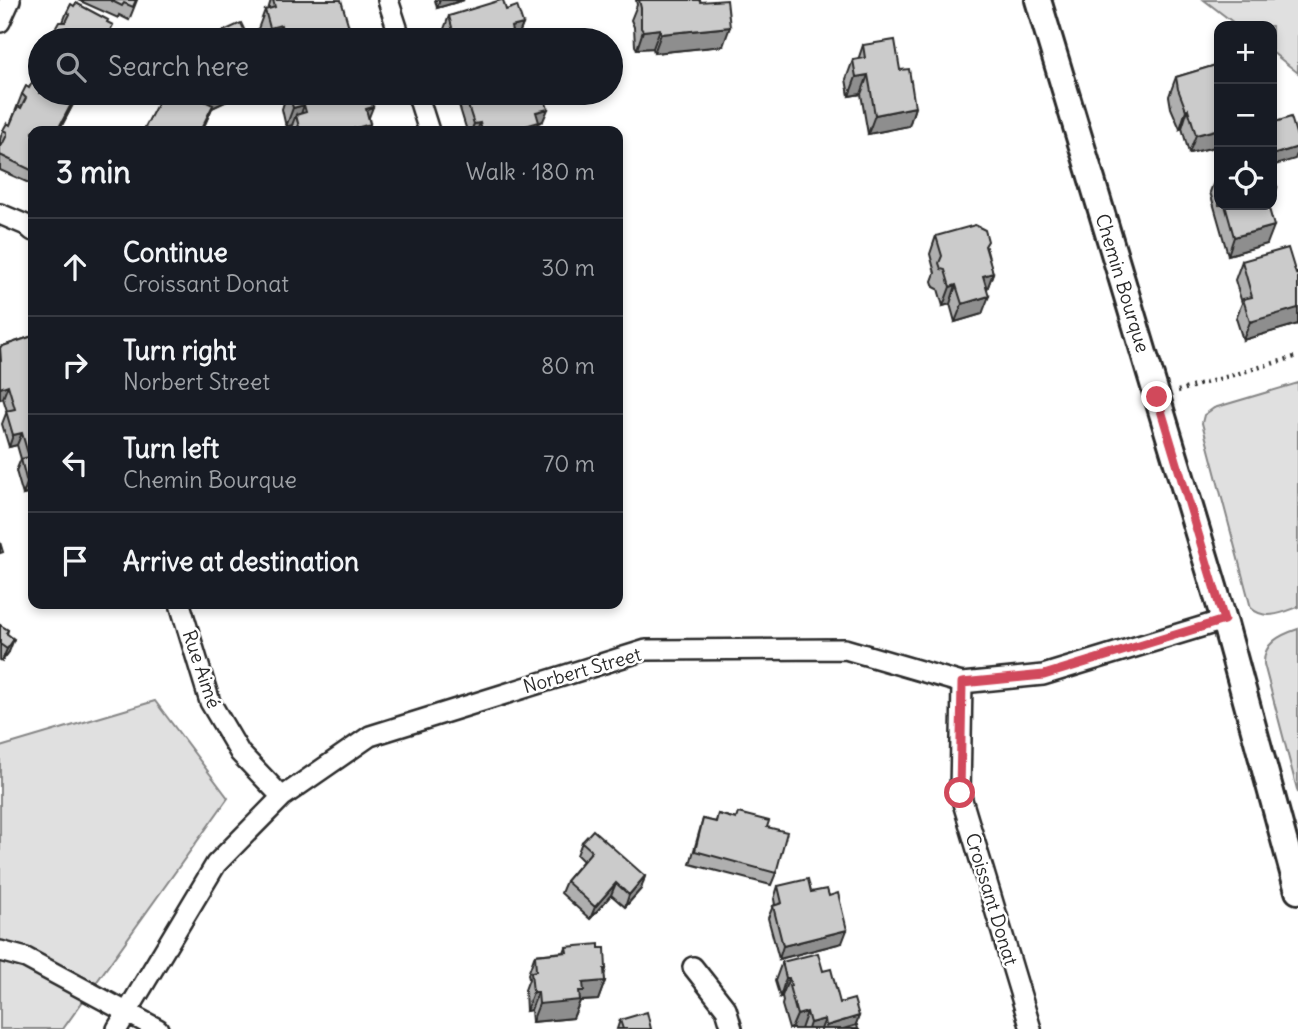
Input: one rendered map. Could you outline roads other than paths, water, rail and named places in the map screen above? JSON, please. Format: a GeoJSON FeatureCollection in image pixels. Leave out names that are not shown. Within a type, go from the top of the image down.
{"type":"FeatureCollection","features":[{"type":"Feature","properties":{"kind":"street"},"geometry":{"type":"LineString","coordinates":[[0,22],[10,0]]}},
{"type":"Feature","properties":{"kind":"street"},"geometry":{"type":"LineString","coordinates":[[388,0],[397,28]]}},
{"type":"Feature","properties":{"kind":"street","name":"Chemin Bourque"},"geometry":{"type":"LineString","coordinates":[[1038,0],[1224,620],[1298,891]]}},
{"type":"Feature","properties":{"kind":"street"},"geometry":{"type":"LineString","coordinates":[[421,105],[427,126]]}},
{"type":"Feature","properties":{"kind":"street"},"geometry":{"type":"LineString","coordinates":[[0,214],[28,227]]}},
{"type":"Feature","properties":{"kind":"street","name":"Rue Aimé"},"geometry":{"type":"LineString","coordinates":[[182,609],[210,702],[240,752],[282,797]]}},
{"type":"Feature","properties":{"kind":"street","name":"Norbert Street"},"geometry":{"type":"LineString","coordinates":[[117,1029],[216,864],[282,797],[370,736],[646,650],[845,649],[962,683],[1044,675],[1224,620]]}},
{"type":"Feature","properties":{"kind":"street","name":"Croissant Donat"},"geometry":{"type":"LineString","coordinates":[[962,683],[960,793],[1031,1029]]}},
{"type":"Feature","properties":{"kind":"street"},"geometry":{"type":"LineString","coordinates":[[0,951],[26,958],[158,1029]]}},
{"type":"Feature","properties":{"kind":"street"},"geometry":{"type":"LineString","coordinates":[[693,967],[726,1009],[733,1029]]}}]}
